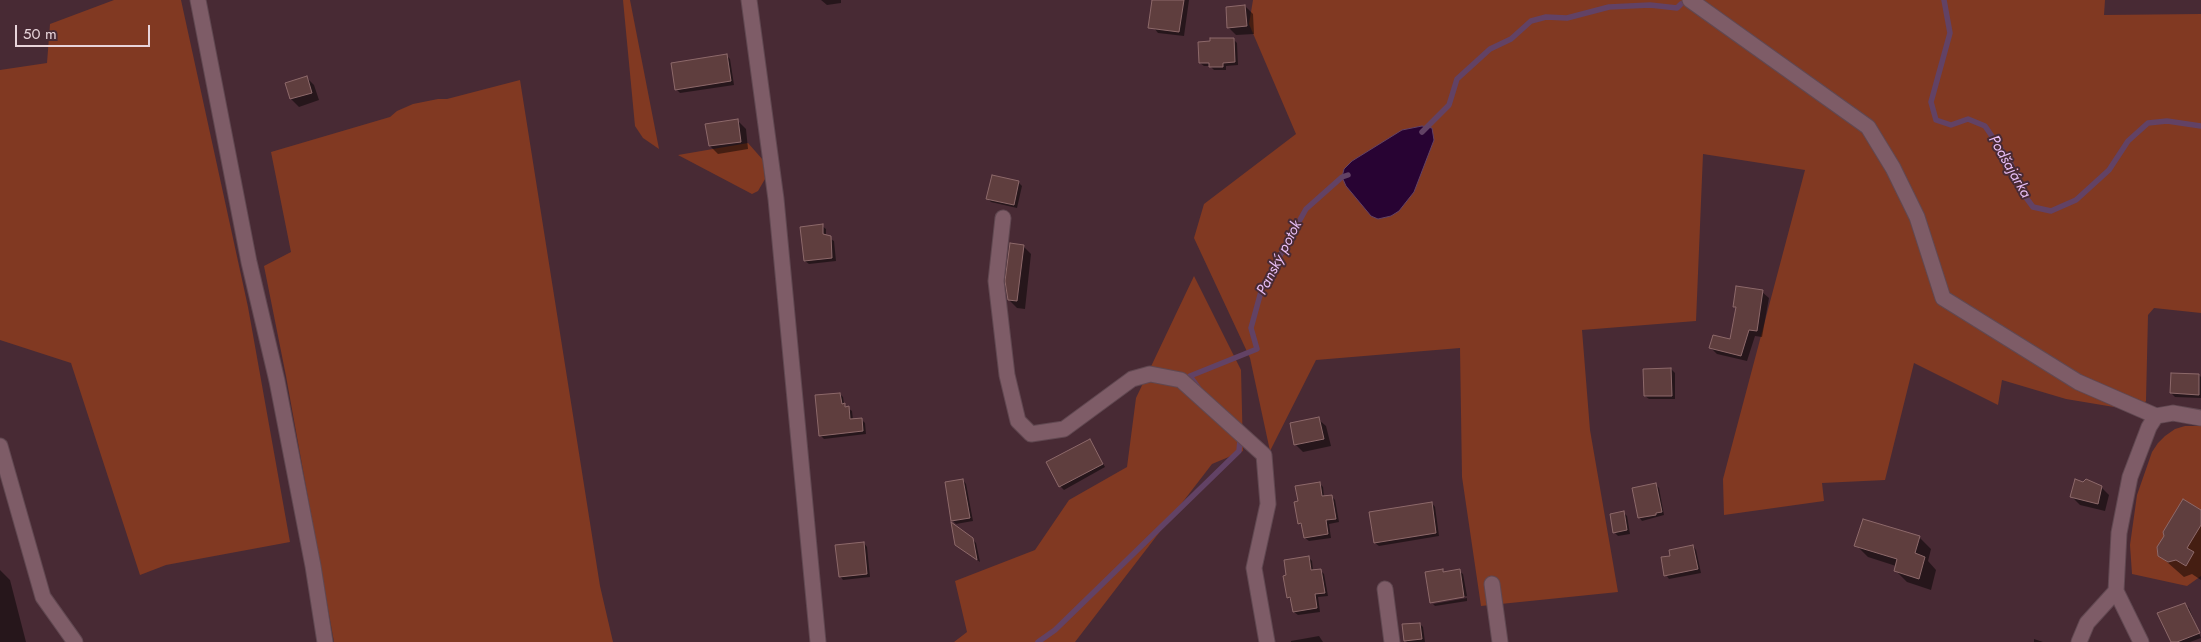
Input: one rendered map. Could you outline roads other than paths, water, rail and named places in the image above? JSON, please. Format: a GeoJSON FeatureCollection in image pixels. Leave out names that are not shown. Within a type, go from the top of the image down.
{"type":"FeatureCollection","features":[{"type":"Feature","properties":{"kind":"street"},"geometry":{"type":"LineString","coordinates":[[198,0],[249,262],[279,390],[313,566],[325,642]]}},
{"type":"Feature","properties":{"kind":"street"},"geometry":{"type":"LineString","coordinates":[[749,0],[776,200],[818,642]]}},
{"type":"Feature","properties":{"kind":"street"},"geometry":{"type":"LineString","coordinates":[[1690,0],[1868,127],[1893,168],[1917,217],[1943,298],[2078,382],[2156,416],[2173,414],[2200,418]]}},
{"type":"Feature","properties":{"kind":"street"},"geometry":{"type":"LineString","coordinates":[[1003,218],[996,280],[1008,375],[1018,421],[1031,434],[1064,429],[1132,379],[1150,374],[1181,380],[1264,455],[1268,504],[1254,568],[1266,642]]}},
{"type":"Feature","properties":{"kind":"street"},"geometry":{"type":"LineString","coordinates":[[2141,642],[2116,592],[2119,533],[2125,498],[2140,449],[2149,426],[2156,416]]}},
{"type":"Feature","properties":{"kind":"street"},"geometry":{"type":"LineString","coordinates":[[0,446],[43,597],[75,642]]}},
{"type":"Feature","properties":{"kind":"street"},"geometry":{"type":"LineString","coordinates":[[1492,584],[1500,642]]}},
{"type":"Feature","properties":{"kind":"street"},"geometry":{"type":"LineString","coordinates":[[1385,589],[1392,642]]}},
{"type":"Feature","properties":{"kind":"street"},"geometry":{"type":"LineString","coordinates":[[2079,642],[2087,623],[2116,592]]}},
{"type":"Feature","properties":{"kind":"waterway","name":"Podšajárka"},"geometry":{"type":"LineString","coordinates":[[1944,0],[1950,33],[1931,102],[1936,120],[1951,125],[1968,119],[1985,126],[2011,164],[2022,192],[2033,207],[2051,211],[2076,200],[2109,170],[2128,141],[2148,123],[2167,121],[2201,126]]}},
{"type":"Feature","properties":{"kind":"waterway","name":"Panský potok"},"geometry":{"type":"LineString","coordinates":[[1422,132],[1449,105],[1457,79],[1490,49],[1511,39],[1531,21],[1546,17],[1567,18],[1609,7],[1650,5],[1677,8],[1681,4]]}},
{"type":"Feature","properties":{"kind":"waterway","name":"Panský potok"},"geometry":{"type":"LineString","coordinates":[[1198,387],[1190,376],[1257,349],[1251,328],[1262,288],[1306,209],[1342,177],[1348,175]]}},
{"type":"Feature","properties":{"kind":"waterway","name":"Panský potok"},"geometry":{"type":"LineString","coordinates":[[1038,642],[1055,630],[1239,451],[1240,440],[1238,437]]}}]}
